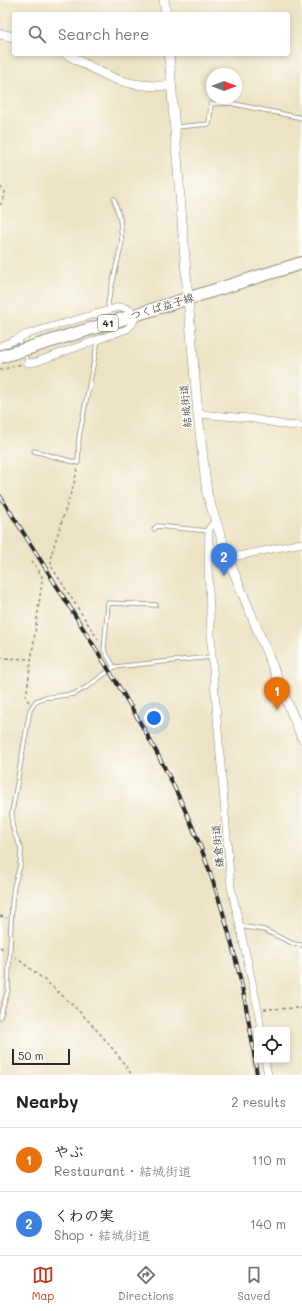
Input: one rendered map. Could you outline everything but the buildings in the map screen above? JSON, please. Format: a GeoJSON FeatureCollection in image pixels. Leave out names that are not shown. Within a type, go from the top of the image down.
{"type":"FeatureCollection","features":[{"type":"Feature","properties":{"kind":"main road","name":"つくば益子線"},"geometry":{"type":"LineString","coordinates":[[0,357],[302,263]]}},
{"type":"Feature","properties":{"kind":"street"},"geometry":{"type":"LineString","coordinates":[[164,0],[166,12]]}},
{"type":"Feature","properties":{"kind":"street"},"geometry":{"type":"LineString","coordinates":[[0,34],[12,36]]}},
{"type":"Feature","properties":{"kind":"street"},"geometry":{"type":"LineString","coordinates":[[70,56],[104,74],[122,81],[157,86],[172,86]]}},
{"type":"Feature","properties":{"kind":"street","name":"結城街道"},"geometry":{"type":"LineString","coordinates":[[169,56],[198,414],[207,494],[228,558],[302,738]]}},
{"type":"Feature","properties":{"kind":"street"},"geometry":{"type":"LineString","coordinates":[[0,346],[27,334],[110,310],[123,307],[136,314],[133,323],[127,329],[28,364]]}},
{"type":"Feature","properties":{"kind":"street"},"geometry":{"type":"LineString","coordinates":[[198,414],[250,418],[285,425],[302,426]]}},
{"type":"Feature","properties":{"kind":"street"},"geometry":{"type":"LineString","coordinates":[[209,531],[209,528],[216,521]]}},
{"type":"Feature","properties":{"kind":"street","name":"鎌倉街道"},"geometry":{"type":"LineString","coordinates":[[209,531],[208,566],[212,657],[231,887],[258,1009],[261,1027]]}},
{"type":"Feature","properties":{"kind":"street"},"geometry":{"type":"LineString","coordinates":[[228,558],[302,543]]}},
{"type":"Feature","properties":{"kind":"street"},"geometry":{"type":"LineString","coordinates":[[266,1063],[268,1075]]}},
{"type":"Feature","properties":{"kind":"lane"},"geometry":{"type":"LineString","coordinates":[[174,127],[208,124],[211,104],[230,103],[302,118]]}},
{"type":"Feature","properties":{"kind":"lane"},"geometry":{"type":"LineString","coordinates":[[110,310],[108,304],[109,298],[122,242],[120,219],[114,199]]}},
{"type":"Feature","properties":{"kind":"lane"},"geometry":{"type":"LineString","coordinates":[[19,338],[28,364]]}},
{"type":"Feature","properties":{"kind":"lane"},"geometry":{"type":"LineString","coordinates":[[34,452],[78,463],[79,437],[98,340]]}},
{"type":"Feature","properties":{"kind":"lane"},"geometry":{"type":"LineString","coordinates":[[154,528],[157,526],[209,531]]}},
{"type":"Feature","properties":{"kind":"lane"},"geometry":{"type":"LineString","coordinates":[[114,667],[104,650],[108,603],[156,605]]}},
{"type":"Feature","properties":{"kind":"lane"},"geometry":{"type":"LineString","coordinates":[[0,1017],[8,990],[12,902],[14,886],[20,866],[21,854],[21,848],[12,825],[12,812],[30,710],[33,704],[36,700],[43,698],[74,694],[87,687],[114,667],[212,657]]}},
{"type":"Feature","properties":{"kind":"lane"},"geometry":{"type":"LineString","coordinates":[[239,926],[264,930],[294,944],[302,945]]}},
{"type":"Feature","properties":{"kind":"path"},"geometry":{"type":"LineString","coordinates":[[0,187],[6,192],[0,207]]}},
{"type":"Feature","properties":{"kind":"path"},"geometry":{"type":"LineString","coordinates":[[0,370],[28,364]]}},
{"type":"Feature","properties":{"kind":"path"},"geometry":{"type":"LineString","coordinates":[[78,463],[75,480],[51,555],[51,566],[104,650]]}},
{"type":"Feature","properties":{"kind":"path"},"geometry":{"type":"LineString","coordinates":[[32,561],[42,576],[26,698],[28,702],[33,704]]}},
{"type":"Feature","properties":{"kind":"path"},"geometry":{"type":"LineString","coordinates":[[0,658],[31,659]]}},
{"type":"Feature","properties":{"kind":"path"},"geometry":{"type":"LineString","coordinates":[[0,947],[4,950]]}},
{"type":"Feature","properties":{"kind":"path"},"geometry":{"type":"LineString","coordinates":[[16,958],[54,987],[90,1022],[106,1040],[132,1075]]}},
{"type":"Feature","properties":{"kind":"path"},"geometry":{"type":"LineString","coordinates":[[258,1009],[302,1008]]}},
{"type":"Feature","properties":{"kind":"railway"},"geometry":{"type":"LineString","coordinates":[[0,496],[105,663],[135,714],[164,766],[190,820],[220,903],[236,960],[248,1017],[257,1075]]}},
{"type":"Feature","properties":{"kind":"place","name":"くわの実"},"geometry":{"type":"Point","coordinates":[224,576]}},
{"type":"Feature","properties":{"kind":"place","name":"やぶ"},"geometry":{"type":"Point","coordinates":[277,710]}}]}
